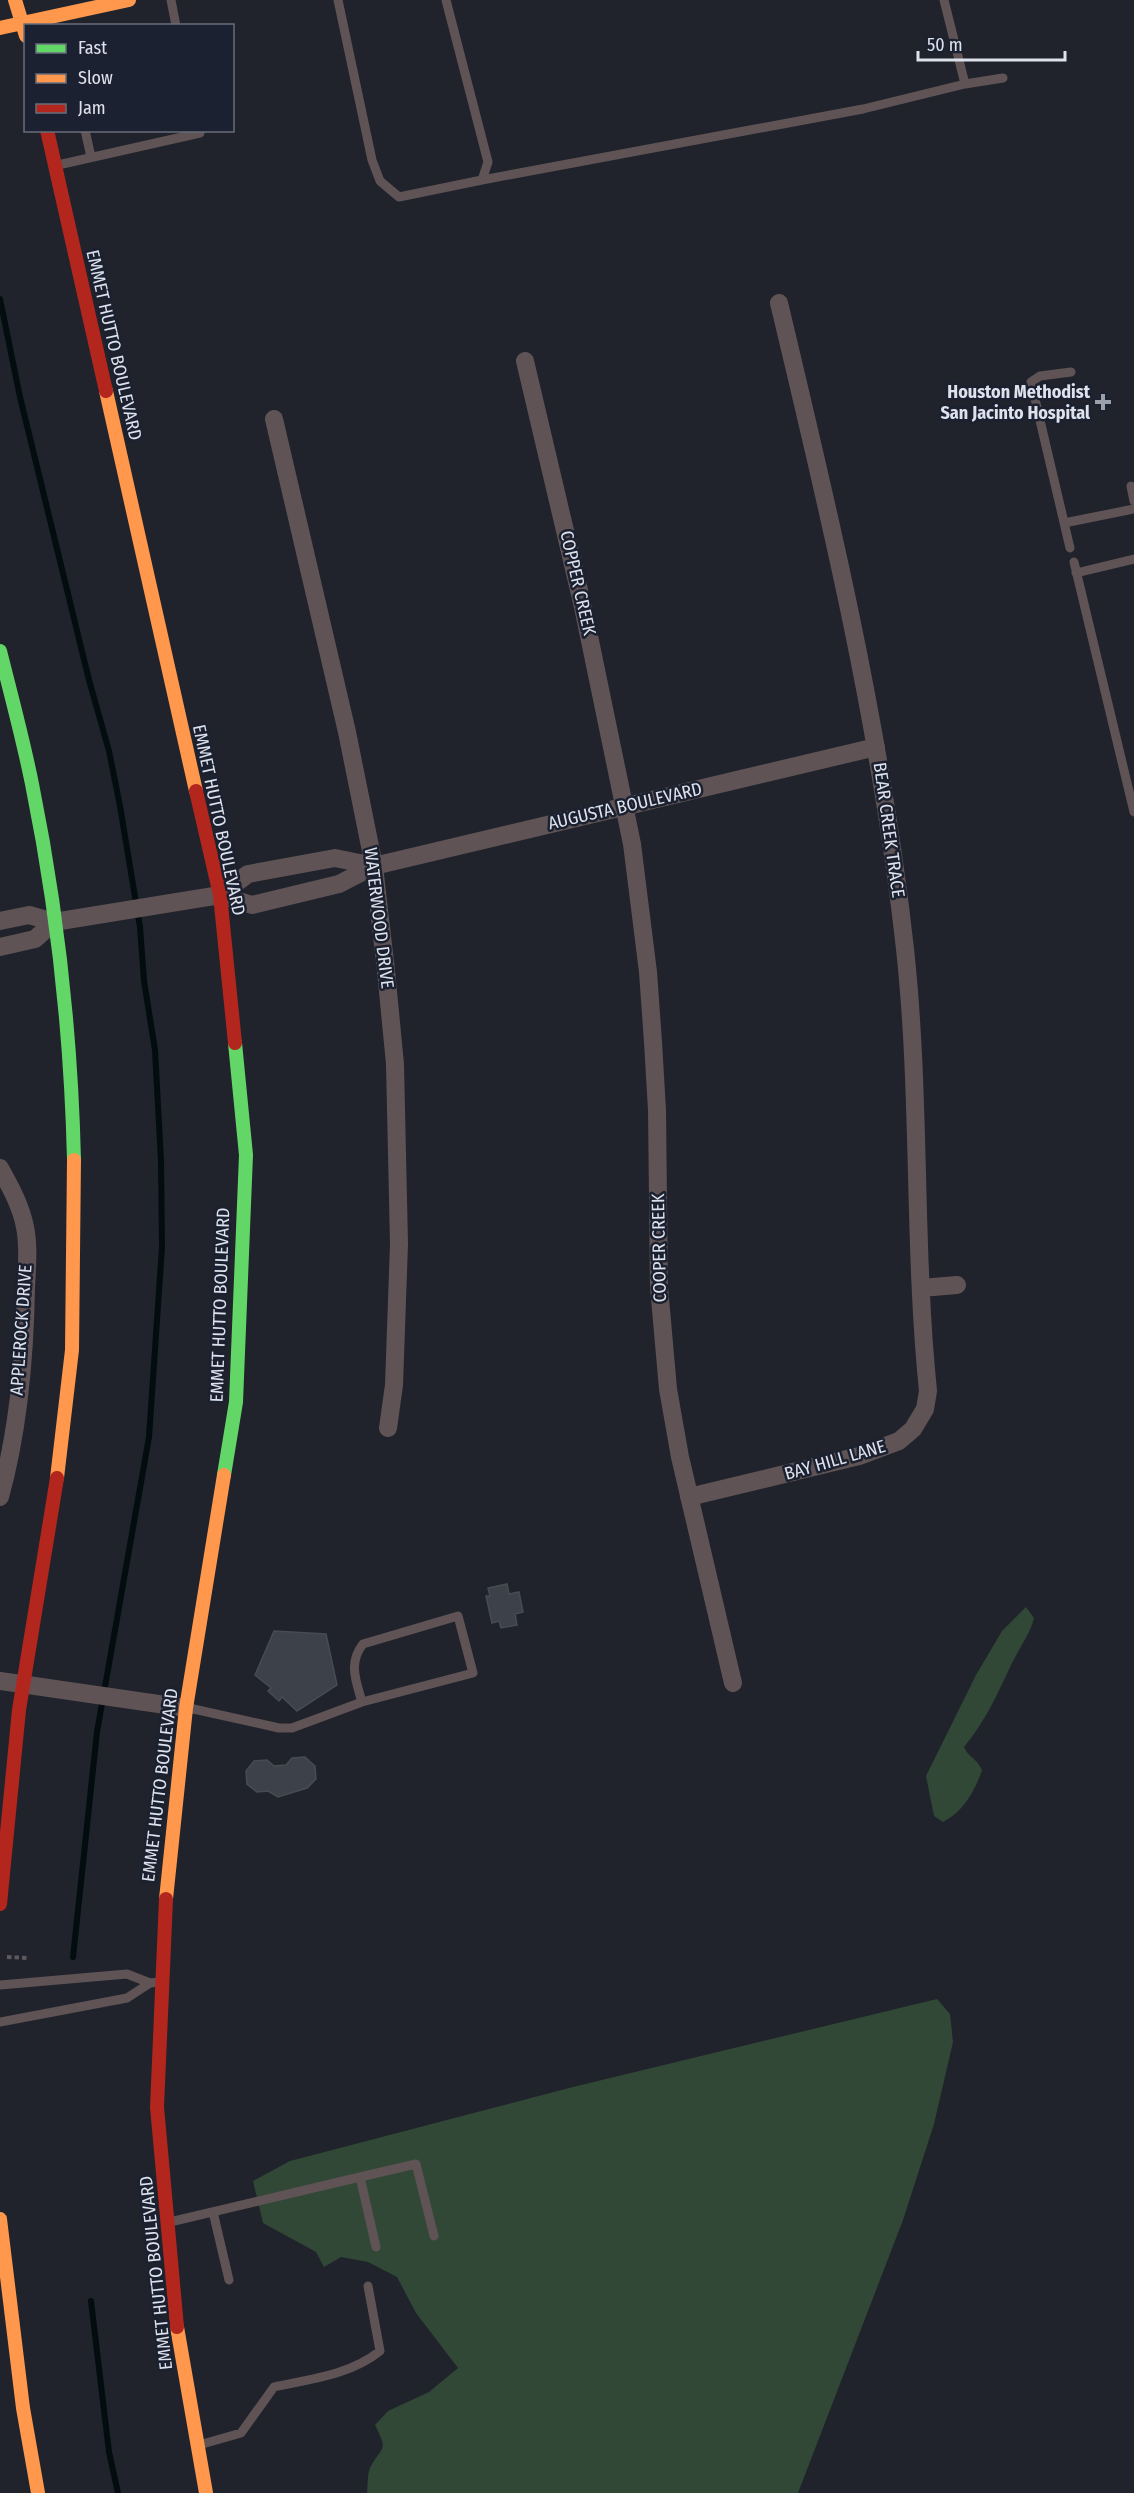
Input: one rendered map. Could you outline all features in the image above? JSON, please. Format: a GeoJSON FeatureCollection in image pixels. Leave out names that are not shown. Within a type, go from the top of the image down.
{"type":"FeatureCollection","features":[{"type":"Feature","properties":{"kind":"street"},"geometry":{"type":"LineString","coordinates":[[0,28],[23,30],[15,0]]}},
{"type":"Feature","properties":{"kind":"street"},"geometry":{"type":"LineString","coordinates":[[44,24],[129,0]]}},
{"type":"Feature","properties":{"kind":"street","name":"EMMET HUTTO BOULEVARD"},"geometry":{"type":"LineString","coordinates":[[47,132],[220,895],[246,1155],[236,1402],[186,1708],[156,1982],[157,2107],[178,2344],[206,2493]]}},
{"type":"Feature","properties":{"kind":"street","name":"BEAR CREEK TRACE"},"geometry":{"type":"LineString","coordinates":[[779,303],[842,574],[876,747],[894,857],[906,963],[915,1094],[921,1288],[926,1367]]}},
{"type":"Feature","properties":{"kind":"street","name":"COPPER CREEK"},"geometry":{"type":"LineString","coordinates":[[525,361],[576,575],[625,807]]}},
{"type":"Feature","properties":{"kind":"street","name":"WATERWOOD DRIVE"},"geometry":{"type":"LineString","coordinates":[[274,418],[339,700],[374,866],[393,1033],[398,1162],[398,1312],[394,1385],[388,1428]]}},
{"type":"Feature","properties":{"kind":"street"},"geometry":{"type":"LineString","coordinates":[[0,651],[32,786],[54,922],[68,1029],[77,1203],[72,1352],[60,1449],[22,1685],[0,1904]]}},
{"type":"Feature","properties":{"kind":"street","name":"AUGUSTA BOULEVARD"},"geometry":{"type":"LineString","coordinates":[[0,921],[29,915],[54,922],[220,895],[252,905],[339,884],[374,866],[876,747]]}},
{"type":"Feature","properties":{"kind":"street","name":"COOPER CREEK"},"geometry":{"type":"LineString","coordinates":[[625,807],[642,915],[652,1031],[657,1110],[660,1320],[668,1389],[689,1497],[733,1683]]}},
{"type":"Feature","properties":{"kind":"street","name":"AUGUSTA BOULEVARD"},"geometry":{"type":"LineString","coordinates":[[220,895],[248,874],[335,858],[374,866]]}},
{"type":"Feature","properties":{"kind":"street","name":"AUGUSTA BOULEVARD"},"geometry":{"type":"LineString","coordinates":[[0,946],[35,939],[54,922]]}},
{"type":"Feature","properties":{"kind":"street","name":"APPLEROCK DRIVE"},"geometry":{"type":"LineString","coordinates":[[0,1168],[20,1209],[26,1228],[27,1249],[26,1316],[14,1428],[8,1467],[0,1497]]}},
{"type":"Feature","properties":{"kind":"street"},"geometry":{"type":"LineString","coordinates":[[921,1288],[957,1285]]}},
{"type":"Feature","properties":{"kind":"street","name":"BAY HILL LANE"},"geometry":{"type":"LineString","coordinates":[[689,1497],[859,1456],[899,1442],[913,1429],[924,1408],[928,1391],[926,1367]]}},
{"type":"Feature","properties":{"kind":"street"},"geometry":{"type":"LineString","coordinates":[[0,1681],[186,1708]]}},
{"type":"Feature","properties":{"kind":"street"},"geometry":{"type":"LineString","coordinates":[[0,2219],[4,2280],[38,2493]]}},
{"type":"Feature","properties":{"kind":"lane"},"geometry":{"type":"LineString","coordinates":[[171,0],[176,24]]}},
{"type":"Feature","properties":{"kind":"lane"},"geometry":{"type":"LineString","coordinates":[[338,0],[372,160],[380,181],[399,197],[863,109],[964,84],[1003,78]]}},
{"type":"Feature","properties":{"kind":"lane"},"geometry":{"type":"LineString","coordinates":[[446,0],[488,162],[482,180]]}},
{"type":"Feature","properties":{"kind":"lane"},"geometry":{"type":"LineString","coordinates":[[944,0],[964,84]]}},
{"type":"Feature","properties":{"kind":"lane"},"geometry":{"type":"LineString","coordinates":[[85,132],[91,157]]}},
{"type":"Feature","properties":{"kind":"lane"},"geometry":{"type":"LineString","coordinates":[[55,165],[200,132]]}},
{"type":"Feature","properties":{"kind":"lane"},"geometry":{"type":"LineString","coordinates":[[1070,548],[1031,382],[1040,376],[1071,372]]}},
{"type":"Feature","properties":{"kind":"lane"},"geometry":{"type":"LineString","coordinates":[[1131,486],[1134,501]]}},
{"type":"Feature","properties":{"kind":"lane"},"geometry":{"type":"LineString","coordinates":[[1064,523],[1134,509]]}},
{"type":"Feature","properties":{"kind":"lane"},"geometry":{"type":"LineString","coordinates":[[1077,573],[1134,559]]}},
{"type":"Feature","properties":{"kind":"lane"},"geometry":{"type":"LineString","coordinates":[[1074,562],[1134,812]]}},
{"type":"Feature","properties":{"kind":"lane"},"geometry":{"type":"LineString","coordinates":[[186,1708],[279,1728],[292,1728],[362,1702],[473,1674],[458,1616],[363,1644],[354,1659],[362,1702]]}},
{"type":"Feature","properties":{"kind":"lane"},"geometry":{"type":"LineString","coordinates":[[0,1985],[127,1974],[156,1982]]}},
{"type":"Feature","properties":{"kind":"lane"},"geometry":{"type":"LineString","coordinates":[[0,2022],[127,1998],[156,1982]]}},
{"type":"Feature","properties":{"kind":"lane"},"geometry":{"type":"LineString","coordinates":[[168,2223],[416,2164],[434,2236]]}},
{"type":"Feature","properties":{"kind":"lane"},"geometry":{"type":"LineString","coordinates":[[360,2177],[376,2247]]}},
{"type":"Feature","properties":{"kind":"lane"},"geometry":{"type":"LineString","coordinates":[[213,2212],[229,2280]]}},
{"type":"Feature","properties":{"kind":"lane"},"geometry":{"type":"LineString","coordinates":[[197,2445],[241,2433],[274,2387],[325,2377],[364,2364],[380,2351],[368,2286]]}},
{"type":"Feature","properties":{"kind":"path"},"geometry":{"type":"LineString","coordinates":[[6,1957],[27,1958]]}},
{"type":"Feature","properties":{"kind":"green space"},"geometry":{"type":"Polygon","coordinates":[[[1026,1607],[1034,1618],[1030,1630],[991,1707],[964,1747],[982,1770],[979,1778],[962,1807],[943,1822],[934,1816],[926,1776],[976,1675],[1002,1631],[1026,1607]]]}},
{"type":"Feature","properties":{"kind":"green space"},"geometry":{"type":"Polygon","coordinates":[[[937,1999],[950,2014],[953,2042],[934,2124],[903,2220],[798,2493],[367,2493],[369,2471],[383,2445],[375,2425],[388,2411],[429,2392],[458,2368],[416,2313],[397,2277],[368,2262],[341,2257],[324,2267],[316,2252],[263,2223],[253,2181],[290,2161],[573,2087],[937,1999]]]}},
{"type":"Feature","properties":{"kind":"building"},"geometry":{"type":"Polygon","coordinates":[[[507,1584],[509,1594],[519,1592],[523,1612],[515,1614],[517,1625],[501,1628],[499,1621],[492,1623],[486,1596],[490,1596],[488,1588],[507,1584]]]}},
{"type":"Feature","properties":{"kind":"building"},"geometry":{"type":"Polygon","coordinates":[[[274,1631],[326,1634],[337,1685],[297,1711],[282,1697],[279,1701],[268,1691],[271,1688],[255,1675],[274,1631]]]}},
{"type":"Feature","properties":{"kind":"building"},"geometry":{"type":"Polygon","coordinates":[[[305,1757],[315,1766],[316,1779],[307,1788],[278,1797],[268,1791],[257,1792],[247,1784],[246,1771],[254,1761],[267,1760],[274,1766],[286,1765],[292,1758],[305,1757]]]}},
{"type":"Feature","properties":{"kind":"waterway"},"geometry":{"type":"LineString","coordinates":[[0,299],[20,397],[89,680],[109,751],[120,806],[140,927],[144,981],[155,1050],[161,1161],[162,1247],[149,1437],[97,1732],[73,1957]]}},
{"type":"Feature","properties":{"kind":"waterway"},"geometry":{"type":"LineString","coordinates":[[91,2301],[109,2452],[118,2493]]}},
{"type":"Feature","properties":{"kind":"traffic: fast"},"geometry":{"type":"LineString","coordinates":[[0,651],[28,767],[49,877],[66,1018],[74,1160]]}},
{"type":"Feature","properties":{"kind":"traffic: fast"},"geometry":{"type":"LineString","coordinates":[[224,1475],[236,1402],[246,1155],[235,1043]]}},
{"type":"Feature","properties":{"kind":"traffic: slow"},"geometry":{"type":"LineString","coordinates":[[15,0],[24,29]]}},
{"type":"Feature","properties":{"kind":"traffic: slow"},"geometry":{"type":"LineString","coordinates":[[0,28],[129,0]]}},
{"type":"Feature","properties":{"kind":"traffic: slow"},"geometry":{"type":"LineString","coordinates":[[106,391],[196,791]]}},
{"type":"Feature","properties":{"kind":"traffic: slow"},"geometry":{"type":"LineString","coordinates":[[57,1478],[72,1350],[74,1160]]}},
{"type":"Feature","properties":{"kind":"traffic: slow"},"geometry":{"type":"LineString","coordinates":[[166,1899],[186,1708],[224,1475]]}},
{"type":"Feature","properties":{"kind":"traffic: slow"},"geometry":{"type":"LineString","coordinates":[[0,2219],[23,2408],[38,2493]]}},
{"type":"Feature","properties":{"kind":"traffic: slow"},"geometry":{"type":"LineString","coordinates":[[177,2327],[206,2493]]}},
{"type":"Feature","properties":{"kind":"traffic: jam"},"geometry":{"type":"LineString","coordinates":[[47,132],[106,391]]}},
{"type":"Feature","properties":{"kind":"traffic: jam"},"geometry":{"type":"LineString","coordinates":[[196,791],[220,895],[235,1043]]}},
{"type":"Feature","properties":{"kind":"traffic: jam"},"geometry":{"type":"LineString","coordinates":[[0,1904],[19,1710],[57,1478]]}},
{"type":"Feature","properties":{"kind":"traffic: jam"},"geometry":{"type":"LineString","coordinates":[[166,1899],[157,2107],[177,2327]]}},
{"type":"Feature","properties":{"kind":"place","name":"Houston Methodist San Jacinto Hospital"},"geometry":{"type":"Point","coordinates":[1103,402]}}]}
